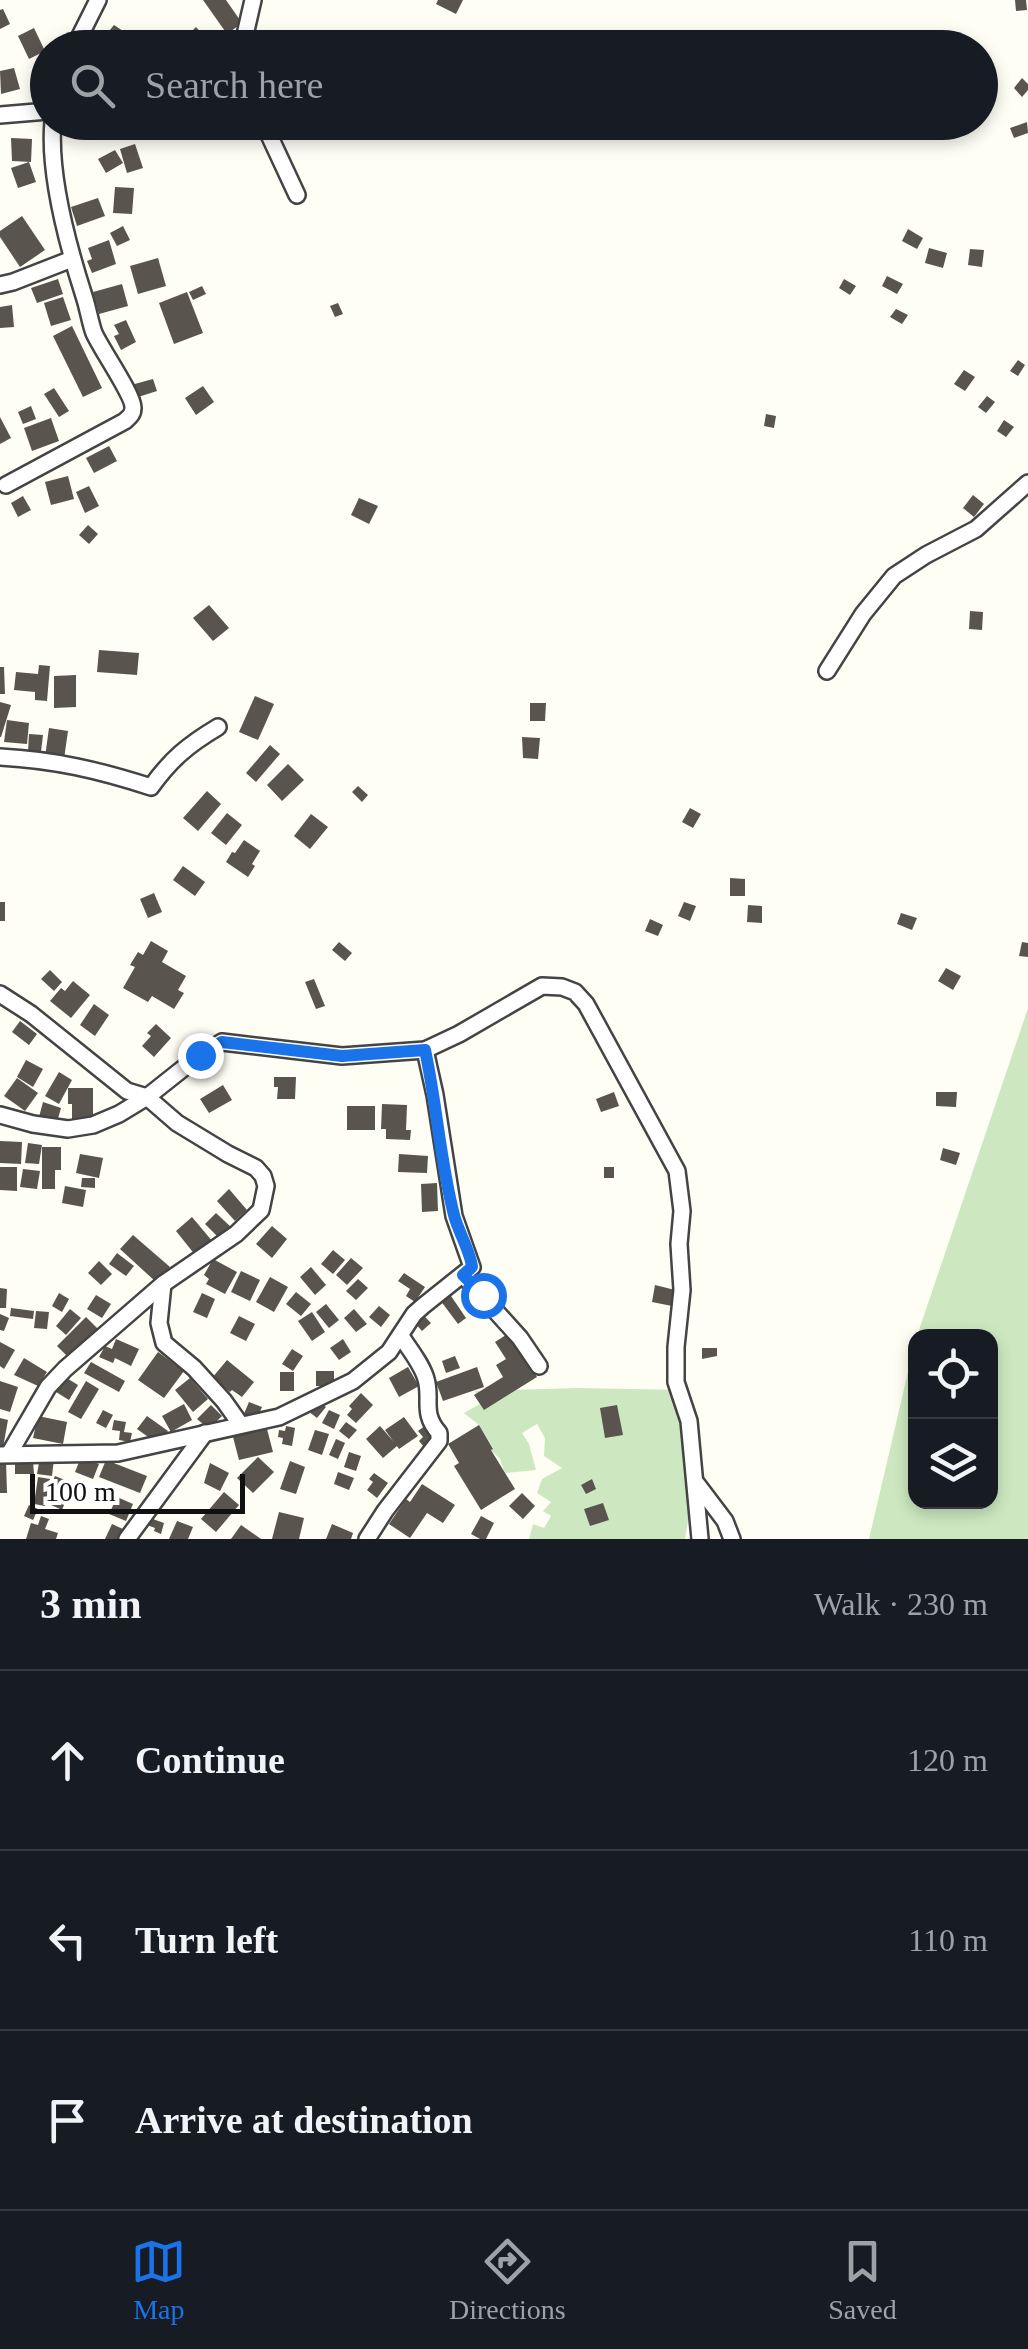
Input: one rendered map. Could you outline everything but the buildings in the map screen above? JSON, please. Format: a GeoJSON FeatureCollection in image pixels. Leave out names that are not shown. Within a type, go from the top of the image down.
{"type":"FeatureCollection","features":[{"type":"Feature","properties":{"kind":"street"},"geometry":{"type":"LineString","coordinates":[[83,30],[98,0]]}},
{"type":"Feature","properties":{"kind":"street"},"geometry":{"type":"LineString","coordinates":[[246,30],[254,0]]}},
{"type":"Feature","properties":{"kind":"street"},"geometry":{"type":"LineString","coordinates":[[0,116],[30,114]]}},
{"type":"Feature","properties":{"kind":"street"},"geometry":{"type":"LineString","coordinates":[[6,485],[125,421],[133,409],[130,396],[94,333],[72,259],[52,140]]}},
{"type":"Feature","properties":{"kind":"street"},"geometry":{"type":"LineString","coordinates":[[272,140],[298,196]]}},
{"type":"Feature","properties":{"kind":"street"},"geometry":{"type":"LineString","coordinates":[[0,285],[72,259]]}},
{"type":"Feature","properties":{"kind":"street"},"geometry":{"type":"LineString","coordinates":[[826,672],[863,614],[894,576],[976,530],[1028,483]]}},
{"type":"Feature","properties":{"kind":"street"},"geometry":{"type":"LineString","coordinates":[[0,757],[84,766],[151,786],[187,746],[218,727]]}},
{"type":"Feature","properties":{"kind":"street"},"geometry":{"type":"LineString","coordinates":[[0,1115],[33,1124],[79,1128],[120,1114],[147,1098],[222,1042],[342,1056],[425,1050],[542,986],[575,992],[586,1004],[677,1171],[682,1211],[682,1290],[676,1382],[689,1421],[700,1539]]}},
{"type":"Feature","properties":{"kind":"street"},"geometry":{"type":"LineString","coordinates":[[0,994],[127,1090],[147,1098],[177,1123],[256,1168],[266,1186],[261,1210],[247,1224],[162,1284],[56,1378],[5,1455]]}},
{"type":"Feature","properties":{"kind":"street"},"geometry":{"type":"LineString","coordinates":[[5,1455],[118,1454],[279,1418],[353,1381],[389,1352],[414,1314],[472,1267],[454,1216],[425,1050]]}},
{"type":"Feature","properties":{"kind":"street"},"geometry":{"type":"LineString","coordinates":[[463,1275],[520,1338],[539,1366]]}},
{"type":"Feature","properties":{"kind":"street"},"geometry":{"type":"LineString","coordinates":[[162,1284],[159,1323],[164,1343],[194,1368],[242,1425]]}},
{"type":"Feature","properties":{"kind":"street"},"geometry":{"type":"LineString","coordinates":[[367,1539],[439,1441],[428,1412],[428,1384],[401,1336]]}},
{"type":"Feature","properties":{"kind":"street"},"geometry":{"type":"LineString","coordinates":[[127,1539],[206,1434]]}},
{"type":"Feature","properties":{"kind":"street"},"geometry":{"type":"LineString","coordinates":[[695,1480],[725,1521],[732,1539]]}},
{"type":"Feature","properties":{"kind":"green space"},"geometry":{"type":"Polygon","coordinates":[[[1028,1008],[1028,1539],[869,1539],[908,1372],[908,1509],[998,1509],[998,1329],[919,1329],[1028,1008]]]}},
{"type":"Feature","properties":{"kind":"green space"},"geometry":{"type":"Polygon","coordinates":[[[687,1390],[698,1490],[685,1539],[529,1539],[533,1524],[544,1528],[551,1516],[543,1511],[551,1502],[537,1493],[542,1479],[562,1468],[544,1456],[545,1438],[537,1424],[522,1433],[536,1470],[505,1473],[479,1425],[464,1413],[480,1404],[475,1391],[687,1390]]]}},
{"type":"Feature","properties":{"kind":"route"},"geometry":{"type":"LineString","coordinates":[[200,1055],[222,1042],[342,1056],[425,1050],[454,1216],[471,1259],[472,1267],[463,1275],[483,1295]]}}]}
